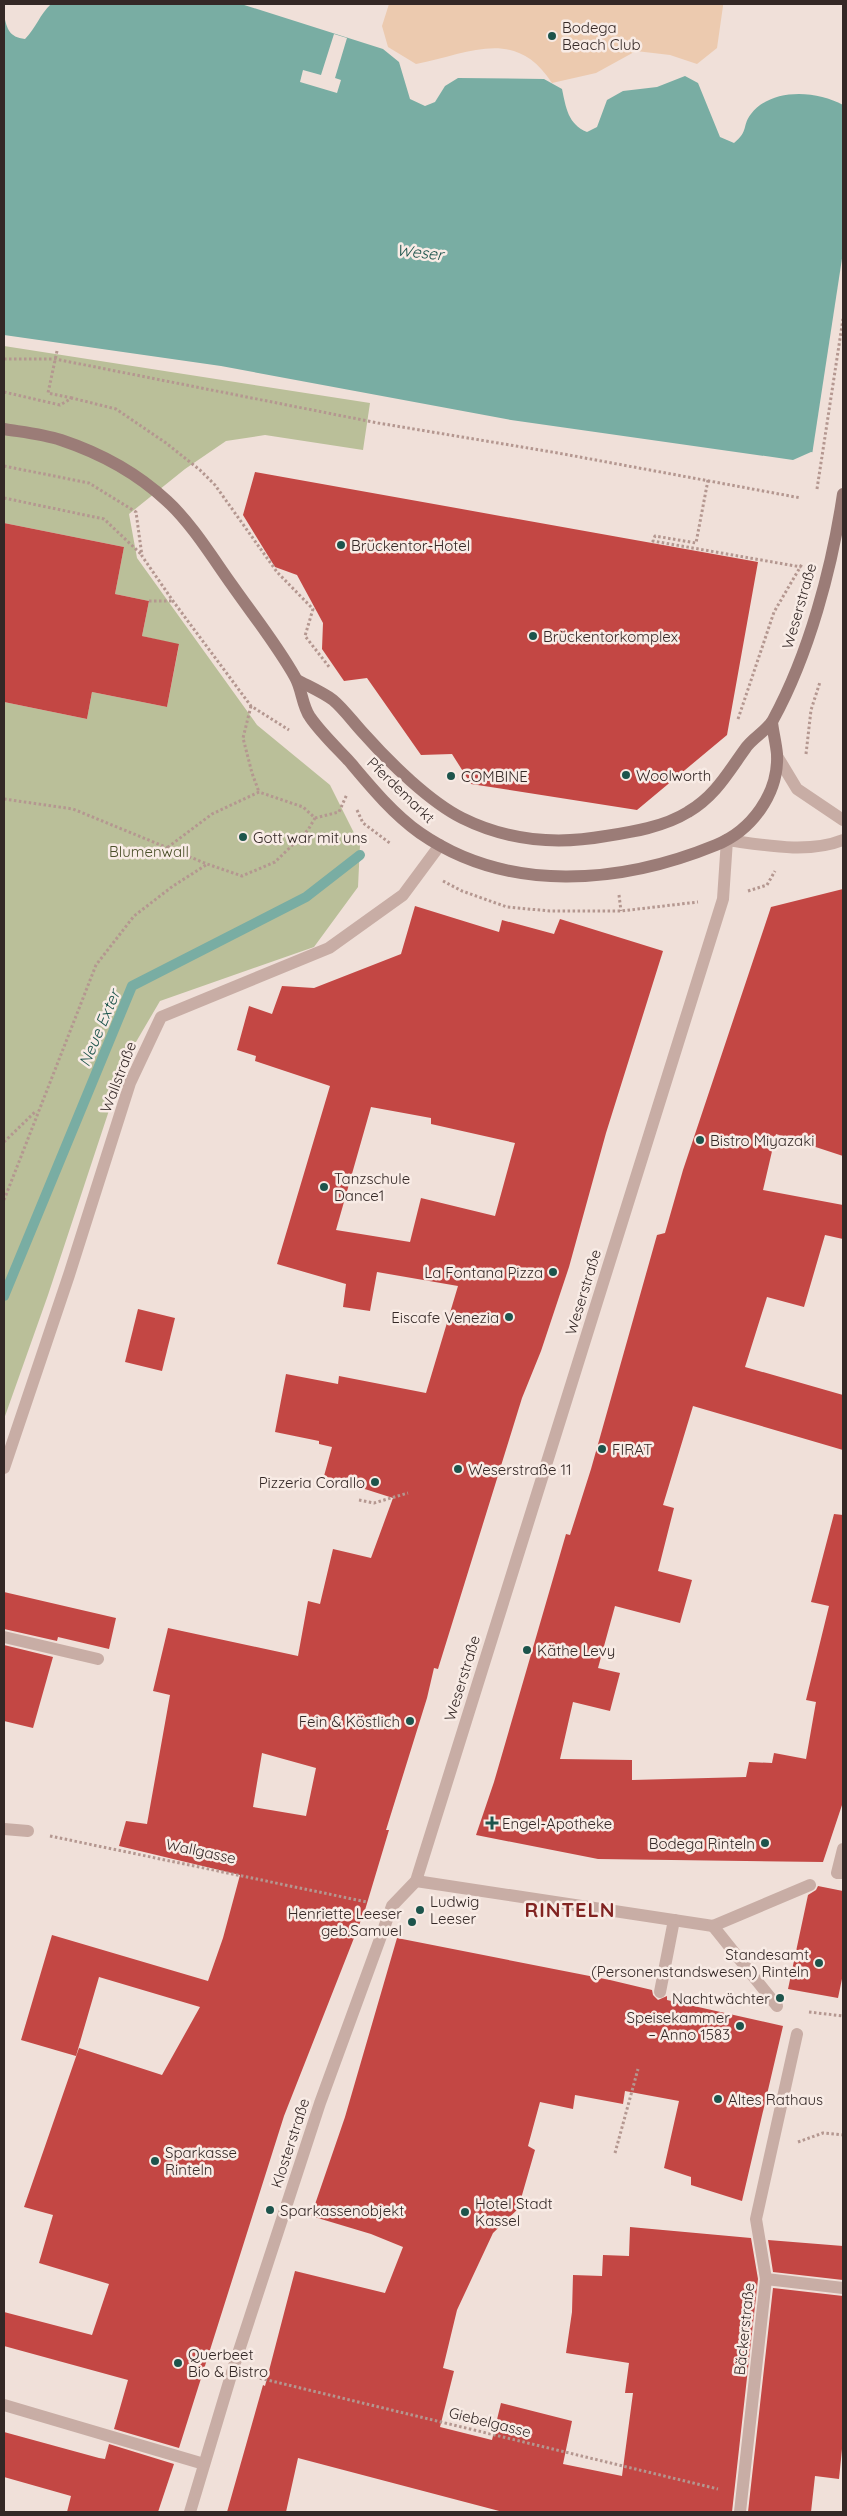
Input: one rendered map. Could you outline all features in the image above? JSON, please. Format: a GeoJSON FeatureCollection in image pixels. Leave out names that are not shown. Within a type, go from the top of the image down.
{"type":"FeatureCollection","features":[{"type":"Feature","properties":{"kind":"main road","name":"Pferdemarkt"},"geometry":{"type":"LineString","coordinates":[[4,429],[60,440],[123,467],[168,502],[203,544],[297,680],[308,715],[397,813],[440,846],[483,864],[505,869],[534,875],[581,877],[617,874],[669,863],[727,840]]}},
{"type":"Feature","properties":{"kind":"main road","name":"Weserstraße"},"geometry":{"type":"LineString","coordinates":[[686,813],[708,797],[727,777],[747,747],[772,722],[806,647],[839,524],[843,494]]}},
{"type":"Feature","properties":{"kind":"main road","name":"Pferdemarkt"},"geometry":{"type":"LineString","coordinates":[[297,680],[332,700],[386,758],[440,803],[459,816],[492,831],[540,841],[576,842],[655,826],[686,813]]}},
{"type":"Feature","properties":{"kind":"main road"},"geometry":{"type":"LineString","coordinates":[[727,840],[743,830],[755,817],[766,799],[773,781],[777,756],[772,722]]}},
{"type":"Feature","properties":{"kind":"street"},"geometry":{"type":"LineString","coordinates":[[777,756],[797,789],[843,820]]}},
{"type":"Feature","properties":{"kind":"street"},"geometry":{"type":"LineString","coordinates":[[727,840],[788,847],[832,844],[843,840]]}},
{"type":"Feature","properties":{"kind":"street","name":"Weserstraße"},"geometry":{"type":"LineString","coordinates":[[416,1881],[723,900],[727,840]]}},
{"type":"Feature","properties":{"kind":"street","name":"Wallstraße"},"geometry":{"type":"LineString","coordinates":[[4,1468],[69,1275],[130,1083],[161,1017],[329,948],[403,895],[440,846]]}},
{"type":"Feature","properties":{"kind":"street"},"geometry":{"type":"LineString","coordinates":[[4,1637],[98,1659]]}},
{"type":"Feature","properties":{"kind":"street"},"geometry":{"type":"LineString","coordinates":[[4,1828],[28,1831]]}},
{"type":"Feature","properties":{"kind":"street"},"geometry":{"type":"LineString","coordinates":[[840,1873],[843,1849]]}},
{"type":"Feature","properties":{"kind":"street"},"geometry":{"type":"LineString","coordinates":[[416,1881],[713,1926],[810,1885]]}},
{"type":"Feature","properties":{"kind":"street","name":"Klosterstraße"},"geometry":{"type":"LineString","coordinates":[[190,2512],[232,2372],[320,2103],[392,1906],[416,1881]]}},
{"type":"Feature","properties":{"kind":"street"},"geometry":{"type":"LineString","coordinates":[[660,1992],[674,1920]]}},
{"type":"Feature","properties":{"kind":"street"},"geometry":{"type":"LineString","coordinates":[[713,1926],[777,2006]]}},
{"type":"Feature","properties":{"kind":"street","name":"Bäckerstraße"},"geometry":{"type":"LineString","coordinates":[[740,2512],[766,2279],[756,2219],[797,2034]]}},
{"type":"Feature","properties":{"kind":"street"},"geometry":{"type":"LineString","coordinates":[[766,2279],[843,2288]]}},
{"type":"Feature","properties":{"kind":"street"},"geometry":{"type":"LineString","coordinates":[[4,2405],[204,2464]]}},
{"type":"Feature","properties":{"kind":"path"},"geometry":{"type":"LineString","coordinates":[[817,491],[843,319]]}},
{"type":"Feature","properties":{"kind":"path"},"geometry":{"type":"LineString","coordinates":[[56,351],[48,393],[116,409],[166,443],[215,485],[277,572],[313,609],[305,636],[333,672]]}},
{"type":"Feature","properties":{"kind":"path"},"geometry":{"type":"LineString","coordinates":[[4,359],[56,359],[378,423],[802,498]]}},
{"type":"Feature","properties":{"kind":"path"},"geometry":{"type":"LineString","coordinates":[[4,392],[60,404],[72,398]]}},
{"type":"Feature","properties":{"kind":"path"},"geometry":{"type":"LineString","coordinates":[[708,480],[696,543],[655,536],[653,541],[802,567]]}},
{"type":"Feature","properties":{"kind":"path"},"geometry":{"type":"LineString","coordinates":[[4,498],[104,519],[142,556]]}},
{"type":"Feature","properties":{"kind":"path"},"geometry":{"type":"LineString","coordinates":[[738,720],[774,612],[802,567],[804,558]]}},
{"type":"Feature","properties":{"kind":"path"},"geometry":{"type":"LineString","coordinates":[[149,600],[173,601]]}},
{"type":"Feature","properties":{"kind":"path"},"geometry":{"type":"LineString","coordinates":[[808,798],[812,787],[807,776],[806,738],[811,710],[823,674]]}},
{"type":"Feature","properties":{"kind":"path"},"geometry":{"type":"LineString","coordinates":[[251,706],[243,738],[259,792]]}},
{"type":"Feature","properties":{"kind":"path"},"geometry":{"type":"LineString","coordinates":[[168,847],[212,814],[259,792],[303,807],[315,818]]}},
{"type":"Feature","properties":{"kind":"path"},"geometry":{"type":"LineString","coordinates":[[4,799],[73,808],[207,864],[242,876],[275,862],[308,830],[315,818],[339,812]]}},
{"type":"Feature","properties":{"kind":"path"},"geometry":{"type":"LineString","coordinates":[[4,1200],[37,1111],[96,965],[134,916],[173,886],[207,864]]}},
{"type":"Feature","properties":{"kind":"path"},"geometry":{"type":"LineString","coordinates":[[621,911],[723,900]]}},
{"type":"Feature","properties":{"kind":"path"},"geometry":{"type":"LineString","coordinates":[[4,1142],[37,1111]]}},
{"type":"Feature","properties":{"kind":"path"},"geometry":{"type":"LineString","coordinates":[[359,1500],[374,1504],[408,1493]]}},
{"type":"Feature","properties":{"kind":"path","name":"Wallgasse"},"geometry":{"type":"LineString","coordinates":[[28,1831],[392,1906]]}},
{"type":"Feature","properties":{"kind":"path"},"geometry":{"type":"LineString","coordinates":[[803,2011],[843,2016]]}},
{"type":"Feature","properties":{"kind":"path"},"geometry":{"type":"LineString","coordinates":[[615,2153],[638,2070]]}},
{"type":"Feature","properties":{"kind":"path"},"geometry":{"type":"LineString","coordinates":[[772,2150],[824,2133],[843,2135]]}},
{"type":"Feature","properties":{"kind":"path","name":"Giebelgasse"},"geometry":{"type":"LineString","coordinates":[[232,2372],[743,2494]]}},
{"type":"Feature","properties":{"kind":"green space","name":"Blumenwall"},"geometry":{"type":"Polygon","coordinates":[[[4,346],[370,403],[363,450],[265,435],[226,441],[185,469],[129,514],[137,558],[257,725],[330,785],[360,845],[358,887],[314,947],[160,1001],[126,1059],[48,1295],[4,1419],[4,702],[87,719],[92,692],[167,707],[179,645],[142,636],[149,601],[115,594],[124,547],[4,523],[4,346]]]}},
{"type":"Feature","properties":{"kind":"sand","name":"Bodega Beach Club"},"geometry":{"type":"Polygon","coordinates":[[[389,4],[723,4],[723,6],[717,48],[697,64],[670,55],[636,51],[596,73],[552,83],[538,65],[523,55],[507,49],[490,48],[416,64],[388,47],[382,26],[389,4]]]}},
{"type":"Feature","properties":{"kind":"water","name":"Weser"},"geometry":{"type":"Polygon","coordinates":[[[51,4],[241,4],[383,49],[399,62],[410,99],[425,106],[435,102],[445,86],[458,78],[544,79],[562,89],[569,115],[576,125],[587,132],[597,127],[607,100],[623,91],[657,87],[685,76],[698,83],[720,137],[734,143],[742,135],[751,114],[770,100],[794,94],[807,94],[820,96],[843,105],[843,457],[811,452],[793,460],[511,420],[221,366],[4,335],[4,15],[10,32],[15,36],[25,39],[51,4]]]}},
{"type":"Feature","properties":{"kind":"pier"},"geometry":{"type":"Polygon","coordinates":[[[334,34],[347,38],[335,78],[341,80],[337,93],[300,82],[303,70],[321,75],[334,34]]]}},
{"type":"Feature","properties":{"kind":"pier"},"geometry":{"type":"Polygon","coordinates":[[[843,252],[843,459],[812,455],[843,252]]]}},
{"type":"Feature","properties":{"kind":"building","name":"Brückentorkomplex"},"geometry":{"type":"Polygon","coordinates":[[[255,472],[758,562],[727,735],[637,810],[471,784],[452,754],[421,755],[367,678],[344,681],[322,649],[323,623],[297,575],[275,567],[243,515],[255,472]]]}},
{"type":"Feature","properties":{"kind":"building"},"geometry":{"type":"Polygon","coordinates":[[[4,523],[124,547],[115,594],[149,601],[142,636],[179,644],[167,707],[92,692],[87,719],[4,702],[4,523]]]}},
{"type":"Feature","properties":{"kind":"building"},"geometry":{"type":"Polygon","coordinates":[[[843,889],[843,1156],[776,1134],[763,1190],[843,1205],[843,1239],[825,1235],[804,1307],[767,1297],[745,1367],[843,1395],[843,1450],[693,1406],[663,1505],[674,1508],[658,1571],[692,1580],[680,1623],[615,1606],[598,1668],[620,1673],[610,1711],[573,1702],[560,1759],[632,1760],[632,1780],[746,1777],[749,1762],[772,1763],[774,1753],[806,1759],[816,1702],[806,1700],[829,1606],[811,1602],[834,1514],[843,1515],[843,1802],[823,1862],[598,1859],[476,1835],[494,1782],[566,1534],[570,1535],[591,1469],[657,1235],[665,1233],[683,1170],[771,907],[843,889]]]}},
{"type":"Feature","properties":{"kind":"building"},"geometry":{"type":"Polygon","coordinates":[[[415,906],[499,932],[502,920],[554,934],[560,919],[663,951],[606,1133],[569,1267],[541,1351],[522,1398],[438,1669],[434,1668],[427,1698],[386,1830],[389,1830],[365,1910],[284,2116],[179,2448],[114,2429],[128,2380],[4,2346],[4,2312],[92,2335],[109,2284],[39,2263],[53,2215],[24,2207],[79,2048],[162,2075],[200,2007],[99,1977],[76,2056],[21,2040],[52,1935],[208,1981],[223,1938],[240,1875],[119,1846],[126,1821],[147,1824],[170,1695],[153,1691],[168,1628],[298,1656],[308,1601],[320,1604],[333,1549],[371,1558],[393,1498],[324,1476],[332,1447],[319,1444],[319,1441],[275,1432],[286,1374],[338,1384],[339,1376],[426,1393],[458,1286],[377,1272],[370,1311],[343,1307],[346,1284],[277,1264],[330,1086],[255,1061],[256,1056],[237,1050],[249,1006],[272,1014],[282,986],[314,988],[401,954],[415,906]],[[371,1107],[336,1230],[410,1242],[421,1198],[495,1216],[515,1143],[431,1124],[431,1118],[371,1107]],[[262,1753],[253,1807],[306,1816],[316,1768],[262,1753]]]}},
{"type":"Feature","properties":{"kind":"building"},"geometry":{"type":"Polygon","coordinates":[[[138,1309],[175,1318],[162,1371],[125,1362],[138,1309]]]}},
{"type":"Feature","properties":{"kind":"building"},"geometry":{"type":"Polygon","coordinates":[[[4,1592],[116,1618],[109,1649],[58,1637],[57,1641],[4,1629],[4,1592]]]}},
{"type":"Feature","properties":{"kind":"building"},"geometry":{"type":"Polygon","coordinates":[[[4,1645],[53,1657],[33,1728],[4,1721],[4,1645]]]}},
{"type":"Feature","properties":{"kind":"building"},"geometry":{"type":"Polygon","coordinates":[[[818,1886],[843,1891],[843,1974],[838,1998],[788,1989],[808,1895],[816,1890],[818,1886]]]}},
{"type":"Feature","properties":{"kind":"building"},"geometry":{"type":"Polygon","coordinates":[[[397,1938],[610,1980],[652,1990],[653,1995],[658,2000],[667,1996],[667,2000],[783,2026],[742,2201],[691,2185],[691,2177],[664,2168],[679,2101],[625,2091],[623,2104],[575,2095],[573,2109],[540,2102],[528,2146],[535,2150],[518,2209],[493,2233],[457,2310],[443,2368],[454,2371],[440,2427],[492,2440],[501,2403],[572,2421],[563,2464],[622,2476],[633,2393],[625,2393],[629,2363],[566,2353],[572,2312],[573,2275],[602,2276],[603,2255],[629,2256],[630,2227],[751,2238],[758,2279],[732,2512],[503,2512],[298,2458],[286,2512],[227,2512],[263,2385],[265,2386],[295,2271],[385,2293],[403,2247],[371,2234],[311,2216],[345,2117],[397,1938]]]}},
{"type":"Feature","properties":{"kind":"building"},"geometry":{"type":"Polygon","coordinates":[[[768,2240],[843,2246],[843,2280],[773,2272],[768,2240]]]}},
{"type":"Feature","properties":{"kind":"building"},"geometry":{"type":"Polygon","coordinates":[[[773,2288],[843,2296],[843,2439],[839,2479],[815,2476],[811,2512],[748,2512],[773,2288]]]}},
{"type":"Feature","properties":{"kind":"building"},"geometry":{"type":"Polygon","coordinates":[[[4,2432],[99,2458],[105,2459],[109,2444],[174,2464],[158,2512],[67,2512],[71,2496],[4,2477],[4,2432]]]}},
{"type":"Feature","properties":{"kind":"waterway","name":"Neue Exter"},"geometry":{"type":"LineString","coordinates":[[4,1296],[132,986],[306,897],[360,855]]}},
{"type":"Feature","properties":{"kind":"place","name":"Bodega Beach Club"},"geometry":{"type":"Point","coordinates":[552,36]}},
{"type":"Feature","properties":{"kind":"place","name":"Brückentor-Hotel"},"geometry":{"type":"Point","coordinates":[341,545]}},
{"type":"Feature","properties":{"kind":"place","name":"Brückentorkomplex"},"geometry":{"type":"Point","coordinates":[533,636]}},
{"type":"Feature","properties":{"kind":"place","name":"Woolworth"},"geometry":{"type":"Point","coordinates":[626,775]}},
{"type":"Feature","properties":{"kind":"place","name":"COMBINE"},"geometry":{"type":"Point","coordinates":[451,776]}},
{"type":"Feature","properties":{"kind":"place","name":"Gott war mit uns"},"geometry":{"type":"Point","coordinates":[243,837]}},
{"type":"Feature","properties":{"kind":"place","name":"Bistro Miyazaki"},"geometry":{"type":"Point","coordinates":[700,1140]}},
{"type":"Feature","properties":{"kind":"place","name":"Tanzschule Dance1"},"geometry":{"type":"Point","coordinates":[324,1187]}},
{"type":"Feature","properties":{"kind":"place","name":"La Fontana Pizza"},"geometry":{"type":"Point","coordinates":[553,1272]}},
{"type":"Feature","properties":{"kind":"place","name":"Eiscafe Venezia"},"geometry":{"type":"Point","coordinates":[509,1317]}},
{"type":"Feature","properties":{"kind":"place","name":"FIRAT"},"geometry":{"type":"Point","coordinates":[602,1449]}},
{"type":"Feature","properties":{"kind":"place","name":"Weserstraße 11"},"geometry":{"type":"Point","coordinates":[458,1469]}},
{"type":"Feature","properties":{"kind":"place","name":"Pizzeria Corallo"},"geometry":{"type":"Point","coordinates":[375,1482]}},
{"type":"Feature","properties":{"kind":"place","name":"Käthe Levy"},"geometry":{"type":"Point","coordinates":[527,1650]}},
{"type":"Feature","properties":{"kind":"place","name":"Fein & Köstlich"},"geometry":{"type":"Point","coordinates":[410,1721]}},
{"type":"Feature","properties":{"kind":"place","name":"Engel-Apotheke"},"geometry":{"type":"Point","coordinates":[492,1823]}},
{"type":"Feature","properties":{"kind":"place","name":"Bodega Rinteln"},"geometry":{"type":"Point","coordinates":[765,1843]}},
{"type":"Feature","properties":{"kind":"place","name":"Ludwig Leeser"},"geometry":{"type":"Point","coordinates":[420,1910]}},
{"type":"Feature","properties":{"kind":"place","name":"Henriette Leeser geb.Samuel"},"geometry":{"type":"Point","coordinates":[412,1922]}},
{"type":"Feature","properties":{"kind":"place","name":"Standesamt (Personenstandswesen) Rinteln"},"geometry":{"type":"Point","coordinates":[819,1963]}},
{"type":"Feature","properties":{"kind":"place","name":"Nachtwächter"},"geometry":{"type":"Point","coordinates":[780,1998]}},
{"type":"Feature","properties":{"kind":"place","name":"Speisekammer – Anno 1583"},"geometry":{"type":"Point","coordinates":[740,2026]}},
{"type":"Feature","properties":{"kind":"place","name":"Altes Rathaus"},"geometry":{"type":"Point","coordinates":[718,2099]}},
{"type":"Feature","properties":{"kind":"place","name":"Sparkasse Rinteln"},"geometry":{"type":"Point","coordinates":[155,2161]}},
{"type":"Feature","properties":{"kind":"place","name":"Sparkassenobjekt"},"geometry":{"type":"Point","coordinates":[270,2210]}},
{"type":"Feature","properties":{"kind":"place","name":"Hotel Stadt Kassel"},"geometry":{"type":"Point","coordinates":[465,2212]}},
{"type":"Feature","properties":{"kind":"place","name":"Querbeet Bio & Bistro"},"geometry":{"type":"Point","coordinates":[178,2363]}},
{"type":"Feature","properties":{"kind":"district","name":"RINTELN"},"geometry":{"type":"Point","coordinates":[570,1909]}}]}
